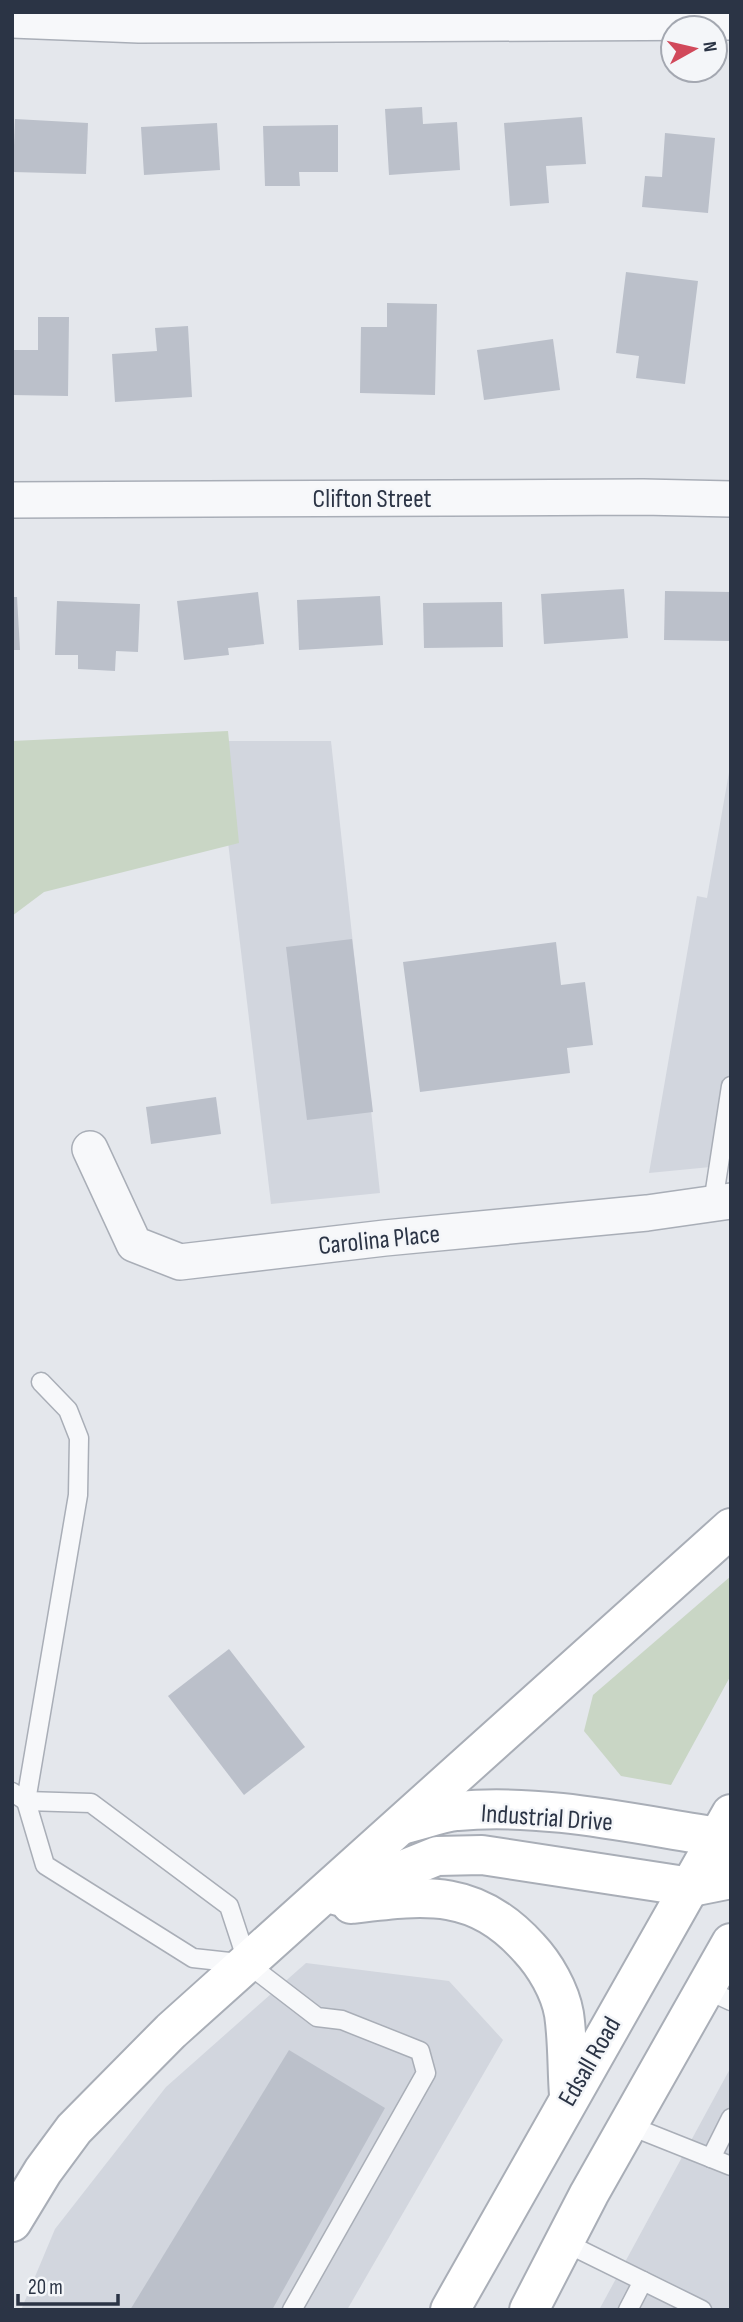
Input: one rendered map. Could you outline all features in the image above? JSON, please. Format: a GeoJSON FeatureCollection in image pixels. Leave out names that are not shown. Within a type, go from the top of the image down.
{"type":"FeatureCollection","features":[{"type":"Feature","properties":{"kind":"main road"},"geometry":{"type":"LineString","coordinates":[[400,1826],[731,1528]]}},
{"type":"Feature","properties":{"kind":"main road","name":"Industrial Drive"},"geometry":{"type":"LineString","coordinates":[[12,2222],[43,2171],[104,2096],[171,2031],[400,1826],[454,1811],[506,1809],[726,1832]]}},
{"type":"Feature","properties":{"kind":"main road","name":"Edsall Road"},"geometry":{"type":"LineString","coordinates":[[450,2310],[569,2095],[726,1832]]}},
{"type":"Feature","properties":{"kind":"main road","name":"Industrial Drive"},"geometry":{"type":"LineString","coordinates":[[310,1908],[437,1856],[482,1855],[691,1887],[731,1879]]}},
{"type":"Feature","properties":{"kind":"main road"},"geometry":{"type":"LineString","coordinates":[[310,1908],[418,1896],[472,1904],[509,1926],[543,1964],[564,2012],[569,2095]]}},
{"type":"Feature","properties":{"kind":"main road"},"geometry":{"type":"LineString","coordinates":[[529,2310],[628,2125],[718,1995],[731,1944]]}},
{"type":"Feature","properties":{"kind":"street"},"geometry":{"type":"LineString","coordinates":[[12,20],[139,25],[731,22]]}},
{"type":"Feature","properties":{"kind":"street","name":"Clifton Street"},"geometry":{"type":"LineString","coordinates":[[12,500],[629,497],[731,499]]}},
{"type":"Feature","properties":{"kind":"street","name":"Carolina Place"},"geometry":{"type":"LineString","coordinates":[[90,1149],[134,1244],[180,1262],[722,1202]]}},
{"type":"Feature","properties":{"kind":"lane"},"geometry":{"type":"LineString","coordinates":[[722,1202],[731,1086]]}},
{"type":"Feature","properties":{"kind":"lane"},"geometry":{"type":"LineString","coordinates":[[41,1382],[68,1410],[79,1438],[78,1495],[19,1796],[46,1865],[193,1958],[248,1964],[317,2017],[342,2020],[420,2051],[426,2073],[292,2310]]}},
{"type":"Feature","properties":{"kind":"lane"},"geometry":{"type":"LineString","coordinates":[[19,1796],[91,1803],[102,1811],[229,1906],[248,1964]]}},
{"type":"Feature","properties":{"kind":"lane"},"geometry":{"type":"LineString","coordinates":[[711,2158],[731,2118]]}},
{"type":"Feature","properties":{"kind":"lane"},"geometry":{"type":"LineString","coordinates":[[628,2125],[731,2166]]}},
{"type":"Feature","properties":{"kind":"lane"},"geometry":{"type":"LineString","coordinates":[[564,2242],[702,2310]]}},
{"type":"Feature","properties":{"kind":"lane"},"geometry":{"type":"LineString","coordinates":[[628,2310],[643,2281]]}},
{"type":"Feature","properties":{"kind":"shaded area"},"geometry":{"type":"Polygon","coordinates":[[[216,741],[331,741],[380,1193],[271,1204],[216,741]]]}},
{"type":"Feature","properties":{"kind":"shaded area"},"geometry":{"type":"Polygon","coordinates":[[[731,761],[731,1165],[649,1173],[697,896],[707,898],[731,761]]]}},
{"type":"Feature","properties":{"kind":"shaded area"},"geometry":{"type":"Polygon","coordinates":[[[306,1963],[449,1981],[503,2040],[347,2310],[21,2310],[55,2229],[166,2087],[306,1963]]]}},
{"type":"Feature","properties":{"kind":"shaded area"},"geometry":{"type":"Polygon","coordinates":[[[731,2067],[731,2310],[599,2310],[731,2067]]]}},
{"type":"Feature","properties":{"kind":"green space"},"geometry":{"type":"Polygon","coordinates":[[[228,731],[239,843],[44,892],[12,916],[12,741],[228,731]]]}},
{"type":"Feature","properties":{"kind":"green space"},"geometry":{"type":"Polygon","coordinates":[[[731,1576],[731,1675],[671,1785],[621,1776],[584,1731],[593,1695],[731,1576]]]}},
{"type":"Feature","properties":{"kind":"building"},"geometry":{"type":"Polygon","coordinates":[[[422,107],[423,124],[457,122],[460,170],[389,175],[385,109],[422,107]]]}},
{"type":"Feature","properties":{"kind":"building"},"geometry":{"type":"Polygon","coordinates":[[[582,117],[586,164],[546,166],[549,203],[510,206],[504,123],[582,117]]]}},
{"type":"Feature","properties":{"kind":"building"},"geometry":{"type":"Polygon","coordinates":[[[15,119],[88,123],[86,174],[13,172],[15,119]]]}},
{"type":"Feature","properties":{"kind":"building"},"geometry":{"type":"Polygon","coordinates":[[[217,123],[220,170],[144,175],[141,127],[217,123]]]}},
{"type":"Feature","properties":{"kind":"building"},"geometry":{"type":"Polygon","coordinates":[[[338,125],[338,172],[299,172],[300,186],[265,186],[263,126],[338,125]]]}},
{"type":"Feature","properties":{"kind":"building"},"geometry":{"type":"Polygon","coordinates":[[[665,133],[715,138],[708,213],[642,207],[645,176],[662,177],[665,133]]]}},
{"type":"Feature","properties":{"kind":"building"},"geometry":{"type":"Polygon","coordinates":[[[626,272],[698,281],[685,384],[636,378],[639,356],[616,353],[626,272]]]}},
{"type":"Feature","properties":{"kind":"building"},"geometry":{"type":"Polygon","coordinates":[[[387,303],[437,304],[435,395],[360,393],[361,327],[387,327],[387,303]]]}},
{"type":"Feature","properties":{"kind":"building"},"geometry":{"type":"Polygon","coordinates":[[[38,317],[69,317],[68,396],[12,395],[12,350],[38,350],[38,317]]]}},
{"type":"Feature","properties":{"kind":"building"},"geometry":{"type":"Polygon","coordinates":[[[188,326],[192,397],[115,402],[112,354],[157,351],[155,328],[188,326]]]}},
{"type":"Feature","properties":{"kind":"building"},"geometry":{"type":"Polygon","coordinates":[[[553,339],[560,390],[484,400],[477,350],[553,339]]]}},
{"type":"Feature","properties":{"kind":"building"},"geometry":{"type":"Polygon","coordinates":[[[624,589],[628,638],[544,644],[541,594],[624,589]]]}},
{"type":"Feature","properties":{"kind":"building"},"geometry":{"type":"Polygon","coordinates":[[[665,591],[731,592],[731,641],[664,640],[665,591]]]}},
{"type":"Feature","properties":{"kind":"building"},"geometry":{"type":"Polygon","coordinates":[[[258,592],[264,644],[228,648],[229,655],[184,660],[177,601],[258,592]]]}},
{"type":"Feature","properties":{"kind":"building"},"geometry":{"type":"Polygon","coordinates":[[[380,596],[383,645],[299,650],[297,600],[380,596]]]}},
{"type":"Feature","properties":{"kind":"building"},"geometry":{"type":"Polygon","coordinates":[[[12,597],[17,597],[20,650],[12,650],[12,597]]]}},
{"type":"Feature","properties":{"kind":"building"},"geometry":{"type":"Polygon","coordinates":[[[57,601],[140,604],[138,652],[116,651],[115,671],[78,669],[78,655],[55,655],[57,601]]]}},
{"type":"Feature","properties":{"kind":"building"},"geometry":{"type":"Polygon","coordinates":[[[502,602],[503,647],[424,648],[423,603],[502,602]]]}},
{"type":"Feature","properties":{"kind":"building"},"geometry":{"type":"Polygon","coordinates":[[[352,939],[373,1112],[307,1120],[286,947],[352,939]]]}},
{"type":"Feature","properties":{"kind":"building"},"geometry":{"type":"Polygon","coordinates":[[[556,942],[561,985],[585,982],[593,1045],[567,1048],[570,1073],[420,1092],[403,962],[556,942]]]}},
{"type":"Feature","properties":{"kind":"building"},"geometry":{"type":"Polygon","coordinates":[[[216,1097],[221,1134],[151,1144],[146,1107],[216,1097]]]}},
{"type":"Feature","properties":{"kind":"building"},"geometry":{"type":"Polygon","coordinates":[[[229,1649],[305,1747],[244,1795],[168,1696],[229,1649]]]}},
{"type":"Feature","properties":{"kind":"building"},"geometry":{"type":"Polygon","coordinates":[[[289,2050],[385,2108],[272,2310],[130,2310],[289,2050]]]}}]}
